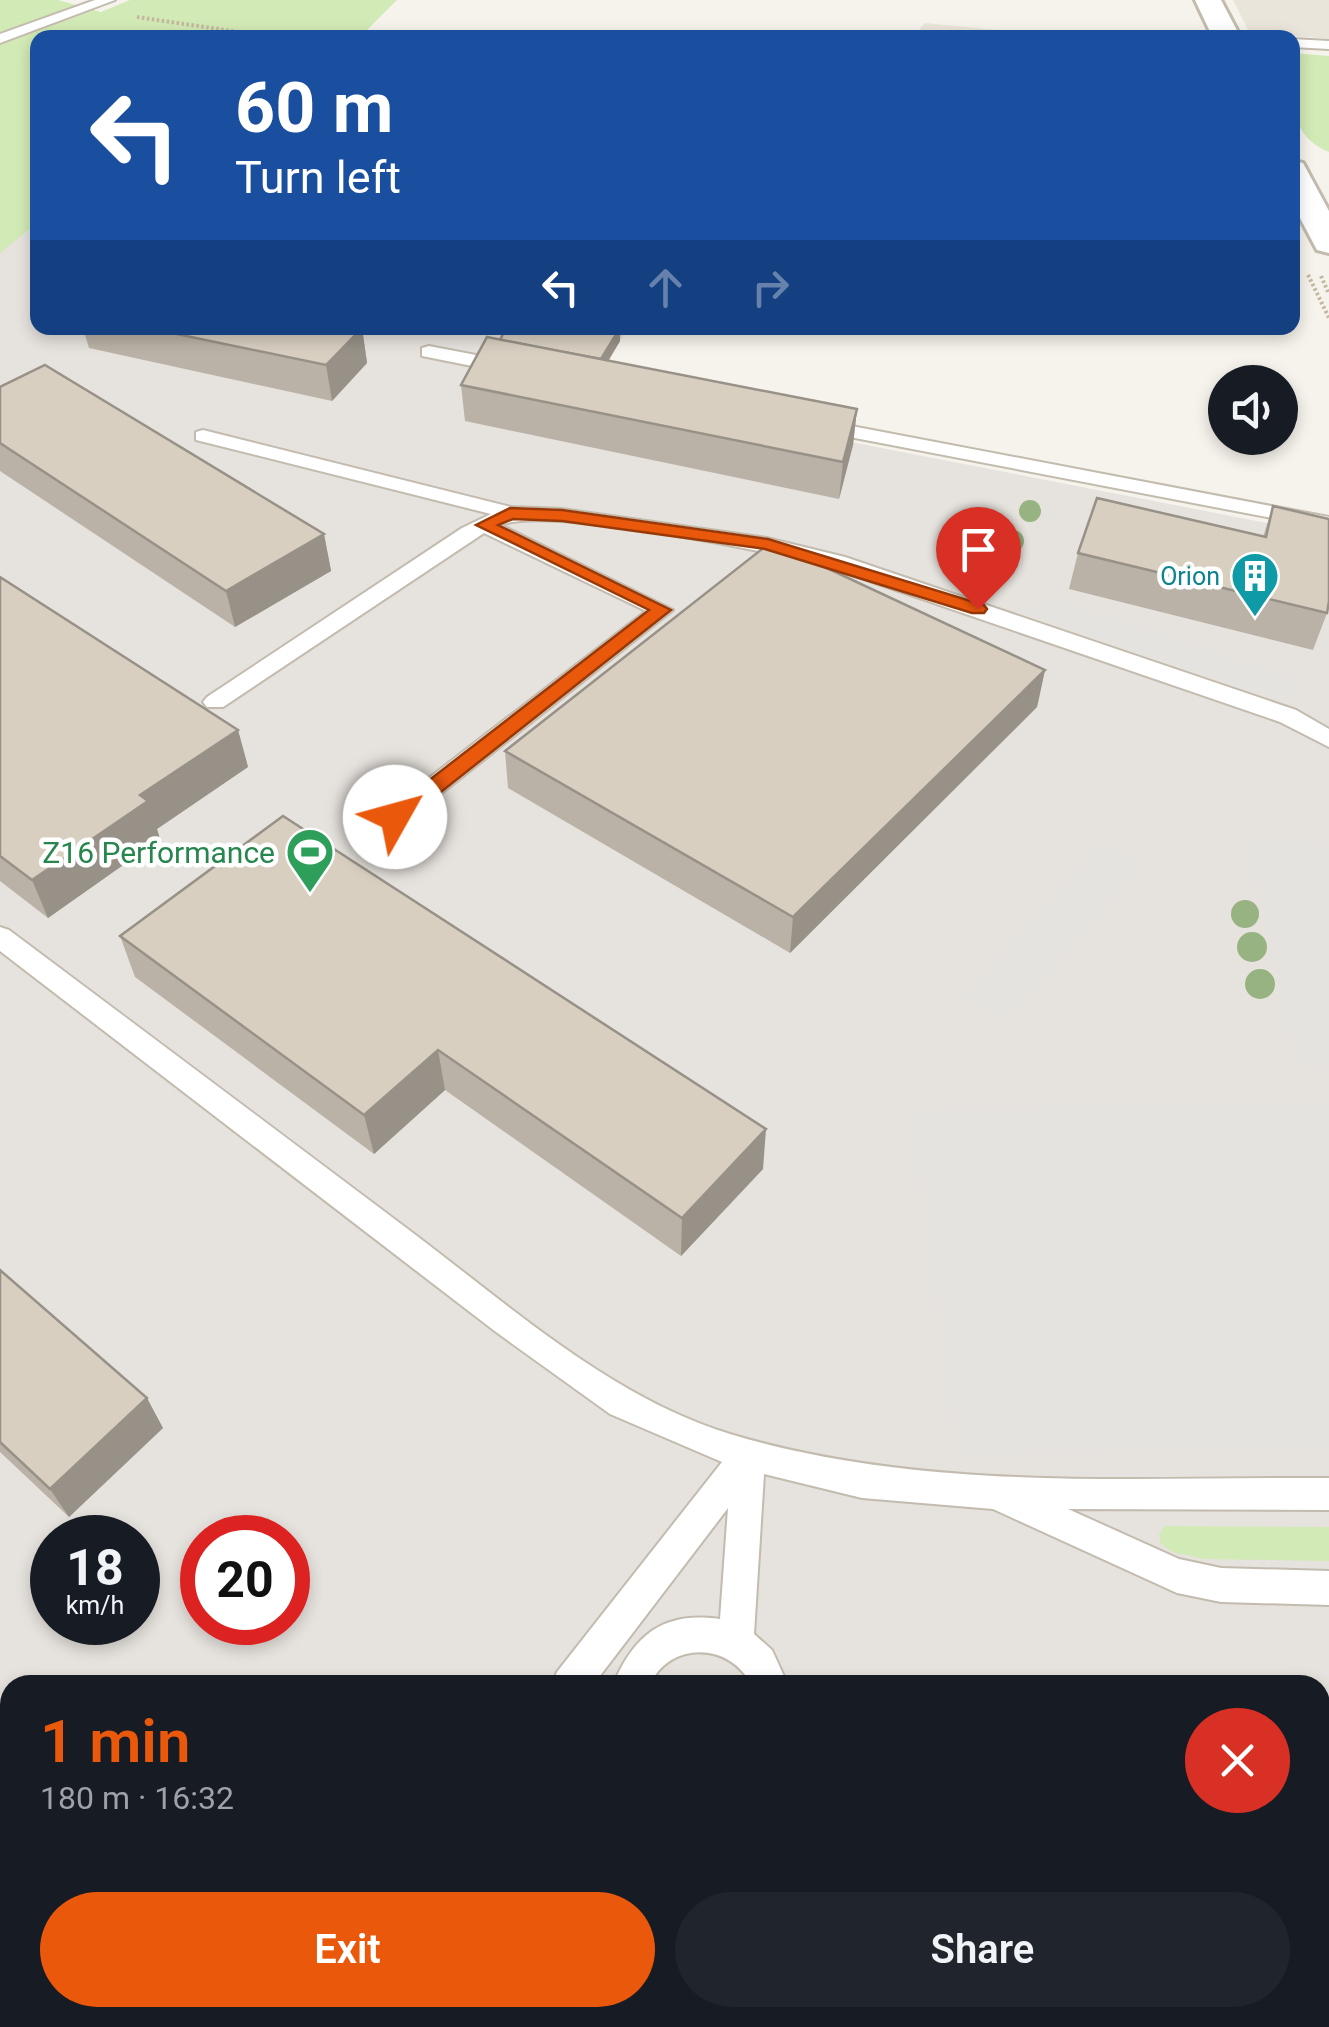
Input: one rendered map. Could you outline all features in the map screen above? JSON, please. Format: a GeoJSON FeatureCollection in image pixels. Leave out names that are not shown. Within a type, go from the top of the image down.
{"type":"FeatureCollection","features":[{"type":"Feature","properties":{"kind":"street"},"geometry":{"type":"LineString","coordinates":[[1208,0],[1223,30]]}},
{"type":"Feature","properties":{"kind":"street"},"geometry":{"type":"LineString","coordinates":[[1300,171],[1329,175]]}},
{"type":"Feature","properties":{"kind":"street"},"geometry":{"type":"LineString","coordinates":[[1300,181],[1320,207],[1329,243]]}},
{"type":"Feature","properties":{"kind":"lane"},"geometry":{"type":"LineString","coordinates":[[0,39],[101,3]]}},
{"type":"Feature","properties":{"kind":"lane"},"geometry":{"type":"LineString","coordinates":[[1300,43],[1329,45]]}},
{"type":"Feature","properties":{"kind":"lane"},"geometry":{"type":"LineString","coordinates":[[429,352],[526,370]]}},
{"type":"Feature","properties":{"kind":"lane"},"geometry":{"type":"LineString","coordinates":[[800,422],[1329,522]]}},
{"type":"Feature","properties":{"kind":"lane"},"geometry":{"type":"LineString","coordinates":[[203,436],[510,513],[660,528],[768,544],[837,562],[1288,716],[1329,739]]}},
{"type":"Feature","properties":{"kind":"lane"},"geometry":{"type":"LineString","coordinates":[[215,702],[484,525],[510,513]]}},
{"type":"Feature","properties":{"kind":"lane"},"geometry":{"type":"LineString","coordinates":[[395,817],[662,610],[484,525]]}},
{"type":"Feature","properties":{"kind":"lane"},"geometry":{"type":"LineString","coordinates":[[0,937],[507,1322],[622,1403],[725,1448],[862,1482],[995,1493],[1329,1494]]}},
{"type":"Feature","properties":{"kind":"lane"},"geometry":{"type":"LineString","coordinates":[[736,1641],[749,1454]]}},
{"type":"Feature","properties":{"kind":"lane"},"geometry":{"type":"LineString","coordinates":[[578,1675],[749,1454]]}},
{"type":"Feature","properties":{"kind":"lane"},"geometry":{"type":"LineString","coordinates":[[995,1493],[1177,1576],[1222,1585],[1329,1588]]}},
{"type":"Feature","properties":{"kind":"lane"},"geometry":{"type":"LineString","coordinates":[[637,1675],[648,1655],[667,1640],[702,1633],[736,1641],[754,1656],[764,1675]]}},
{"type":"Feature","properties":{"kind":"path"},"geometry":{"type":"LineString","coordinates":[[101,3],[130,16],[225,30]]}},
{"type":"Feature","properties":{"kind":"shaded area"},"geometry":{"type":"Polygon","coordinates":[[[1233,0],[1329,0],[1329,39],[1300,36],[1300,30],[1248,30],[1233,0]]]}},
{"type":"Feature","properties":{"kind":"shaded area"},"geometry":{"type":"Polygon","coordinates":[[[925,23],[998,30],[919,30],[925,23]]]}},
{"type":"Feature","properties":{"kind":"shaded area"},"geometry":{"type":"Polygon","coordinates":[[[0,170],[30,175],[30,335],[624,335],[588,391],[1329,535],[1329,1675],[0,1675],[0,170]]]}},
{"type":"Feature","properties":{"kind":"shaded area"},"geometry":{"type":"Polygon","coordinates":[[[1043,597],[1296,681],[1285,702],[1031,615],[1043,597]]]}},
{"type":"Feature","properties":{"kind":"shaded area"},"geometry":{"type":"Polygon","coordinates":[[[1250,841],[1321,845],[1329,849],[1329,1066],[1298,1065],[1250,841]]]}},
{"type":"Feature","properties":{"kind":"shaded area"},"geometry":{"type":"Polygon","coordinates":[[[1103,846],[1139,865],[1005,1019],[967,997],[1103,846]]]}},
{"type":"Feature","properties":{"kind":"shaded area"},"geometry":{"type":"Polygon","coordinates":[[[1329,1105],[1329,1445],[960,1452],[913,1111],[1329,1105]]]}},
{"type":"Feature","properties":{"kind":"green space"},"geometry":{"type":"Polygon","coordinates":[[[0,0],[58,0],[101,12],[130,0],[397,0],[367,30],[30,30],[30,229],[0,253],[0,0]]]}},
{"type":"Feature","properties":{"kind":"green space"},"geometry":{"type":"Polygon","coordinates":[[[1300,54],[1329,56],[1329,152],[1300,127],[1300,54]]]}},
{"type":"Feature","properties":{"kind":"green space"},"geometry":{"type":"Polygon","coordinates":[[[1165,1526],[1329,1527],[1329,1561],[1204,1559],[1172,1552],[1161,1544],[1159,1534],[1165,1526]]]}},
{"type":"Feature","properties":{"kind":"building"},"geometry":{"type":"Polygon","coordinates":[[[182,335],[355,335],[326,365],[182,335]]]}},
{"type":"Feature","properties":{"kind":"building"},"geometry":{"type":"Polygon","coordinates":[[[502,335],[616,335],[601,359],[500,340],[502,335]]]}},
{"type":"Feature","properties":{"kind":"building"},"geometry":{"type":"Polygon","coordinates":[[[487,337],[857,409],[843,462],[461,385],[487,337]]]}},
{"type":"Feature","properties":{"kind":"building"},"geometry":{"type":"Polygon","coordinates":[[[45,365],[324,534],[226,591],[0,443],[0,387],[45,365]]]}},
{"type":"Feature","properties":{"kind":"building"},"geometry":{"type":"Polygon","coordinates":[[[1097,498],[1266,537],[1273,506],[1329,519],[1327,613],[1078,553],[1097,498]]]}},
{"type":"Feature","properties":{"kind":"building"},"geometry":{"type":"Polygon","coordinates":[[[771,542],[1045,670],[793,917],[505,751],[771,542]]]}},
{"type":"Feature","properties":{"kind":"building"},"geometry":{"type":"Polygon","coordinates":[[[0,577],[238,730],[140,795],[148,801],[32,880],[0,856],[0,577]]]}},
{"type":"Feature","properties":{"kind":"building"},"geometry":{"type":"Polygon","coordinates":[[[283,816],[766,1129],[682,1218],[438,1050],[364,1115],[120,936],[283,816]]]}},
{"type":"Feature","properties":{"kind":"building"},"geometry":{"type":"Polygon","coordinates":[[[0,1270],[147,1398],[50,1489],[0,1442],[0,1270]]]}},
{"type":"Feature","properties":{"kind":"place","name":"Orion"},"geometry":{"type":"Point","coordinates":[1255,618]}},
{"type":"Feature","properties":{"kind":"place","name":"Z16 Performance"},"geometry":{"type":"Point","coordinates":[310,894]}},
{"type":"Feature","properties":{"kind":"route"},"geometry":{"type":"LineString","coordinates":[[395,817],[662,610],[484,525],[510,513],[562,516],[768,544],[837,562],[978,609]]}}]}
